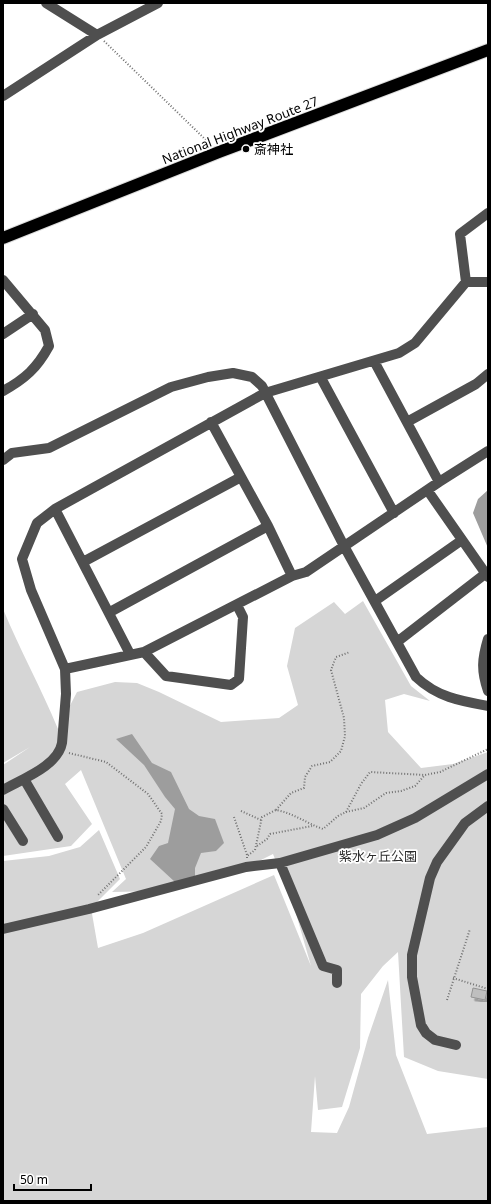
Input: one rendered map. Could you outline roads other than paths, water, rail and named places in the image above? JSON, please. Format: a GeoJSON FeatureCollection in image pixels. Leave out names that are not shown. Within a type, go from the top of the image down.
{"type":"FeatureCollection","features":[{"type":"Feature","properties":{"kind":"highway","name":"National Highway Route 27"},"geometry":{"type":"LineString","coordinates":[[3,238],[219,152],[488,50]]}},
{"type":"Feature","properties":{"kind":"street"},"geometry":{"type":"LineString","coordinates":[[46,3],[97,35]]}},
{"type":"Feature","properties":{"kind":"street"},"geometry":{"type":"LineString","coordinates":[[3,96],[97,35],[158,3]]}},
{"type":"Feature","properties":{"kind":"street"},"geometry":{"type":"LineString","coordinates":[[3,790],[53,762],[60,751],[66,694],[65,669],[31,590],[22,559],[36,523],[55,510],[211,422],[265,394],[399,353],[415,343],[466,282],[460,234],[488,213]]}},
{"type":"Feature","properties":{"kind":"street"},"geometry":{"type":"LineString","coordinates":[[3,280],[45,330],[50,346],[42,359],[22,381],[3,391]]}},
{"type":"Feature","properties":{"kind":"street"},"geometry":{"type":"LineString","coordinates":[[466,282],[488,282]]}},
{"type":"Feature","properties":{"kind":"street"},"geometry":{"type":"LineString","coordinates":[[3,334],[33,314]]}},
{"type":"Feature","properties":{"kind":"street"},"geometry":{"type":"LineString","coordinates":[[374,360],[439,482]]}},
{"type":"Feature","properties":{"kind":"street"},"geometry":{"type":"LineString","coordinates":[[3,460],[12,453],[49,448],[171,386],[208,377],[233,373],[252,377],[262,386],[344,546],[416,677],[429,689],[462,702],[488,706]]}},
{"type":"Feature","properties":{"kind":"street"},"geometry":{"type":"LineString","coordinates":[[407,422],[476,384],[488,374]]}},
{"type":"Feature","properties":{"kind":"street"},"geometry":{"type":"LineString","coordinates":[[321,378],[394,513]]}},
{"type":"Feature","properties":{"kind":"street"},"geometry":{"type":"LineString","coordinates":[[211,422],[268,526],[292,576]]}},
{"type":"Feature","properties":{"kind":"street"},"geometry":{"type":"LineString","coordinates":[[65,669],[144,652],[292,576],[306,572],[428,491],[439,482],[488,451]]}},
{"type":"Feature","properties":{"kind":"street"},"geometry":{"type":"LineString","coordinates":[[83,562],[241,477]]}},
{"type":"Feature","properties":{"kind":"street"},"geometry":{"type":"LineString","coordinates":[[397,642],[487,575],[428,491]]}},
{"type":"Feature","properties":{"kind":"street"},"geometry":{"type":"LineString","coordinates":[[55,510],[110,612],[130,654]]}},
{"type":"Feature","properties":{"kind":"street"},"geometry":{"type":"LineString","coordinates":[[110,612],[268,526]]}},
{"type":"Feature","properties":{"kind":"street"},"geometry":{"type":"LineString","coordinates":[[375,601],[462,540]]}},
{"type":"Feature","properties":{"kind":"street"},"geometry":{"type":"LineString","coordinates":[[144,652],[166,676],[230,685],[239,679],[242,618],[237,605]]}},
{"type":"Feature","properties":{"kind":"street"},"geometry":{"type":"LineString","coordinates":[[488,639],[482,658],[488,691]]}},
{"type":"Feature","properties":{"kind":"street"},"geometry":{"type":"LineString","coordinates":[[3,929],[89,909],[246,867],[280,863],[376,835],[415,818],[488,774]]}},
{"type":"Feature","properties":{"kind":"street"},"geometry":{"type":"LineString","coordinates":[[24,779],[58,837]]}},
{"type":"Feature","properties":{"kind":"street"},"geometry":{"type":"LineString","coordinates":[[456,1045],[435,1040],[426,1033],[421,1025],[412,977],[412,955],[430,878],[437,862],[465,823],[488,806]]}},
{"type":"Feature","properties":{"kind":"street"},"geometry":{"type":"LineString","coordinates":[[3,809],[23,842]]}},
{"type":"Feature","properties":{"kind":"street"},"geometry":{"type":"LineString","coordinates":[[280,863],[323,966],[337,970],[337,983]]}},
{"type":"Feature","properties":{"kind":"place","name":"斎神社"},"geometry":{"type":"Point","coordinates":[246,149]}},
{"type":"Feature","properties":{"kind":"park label","name":"紫水ヶ丘公園"},"geometry":{"type":"Point","coordinates":[378,856]}}]}
